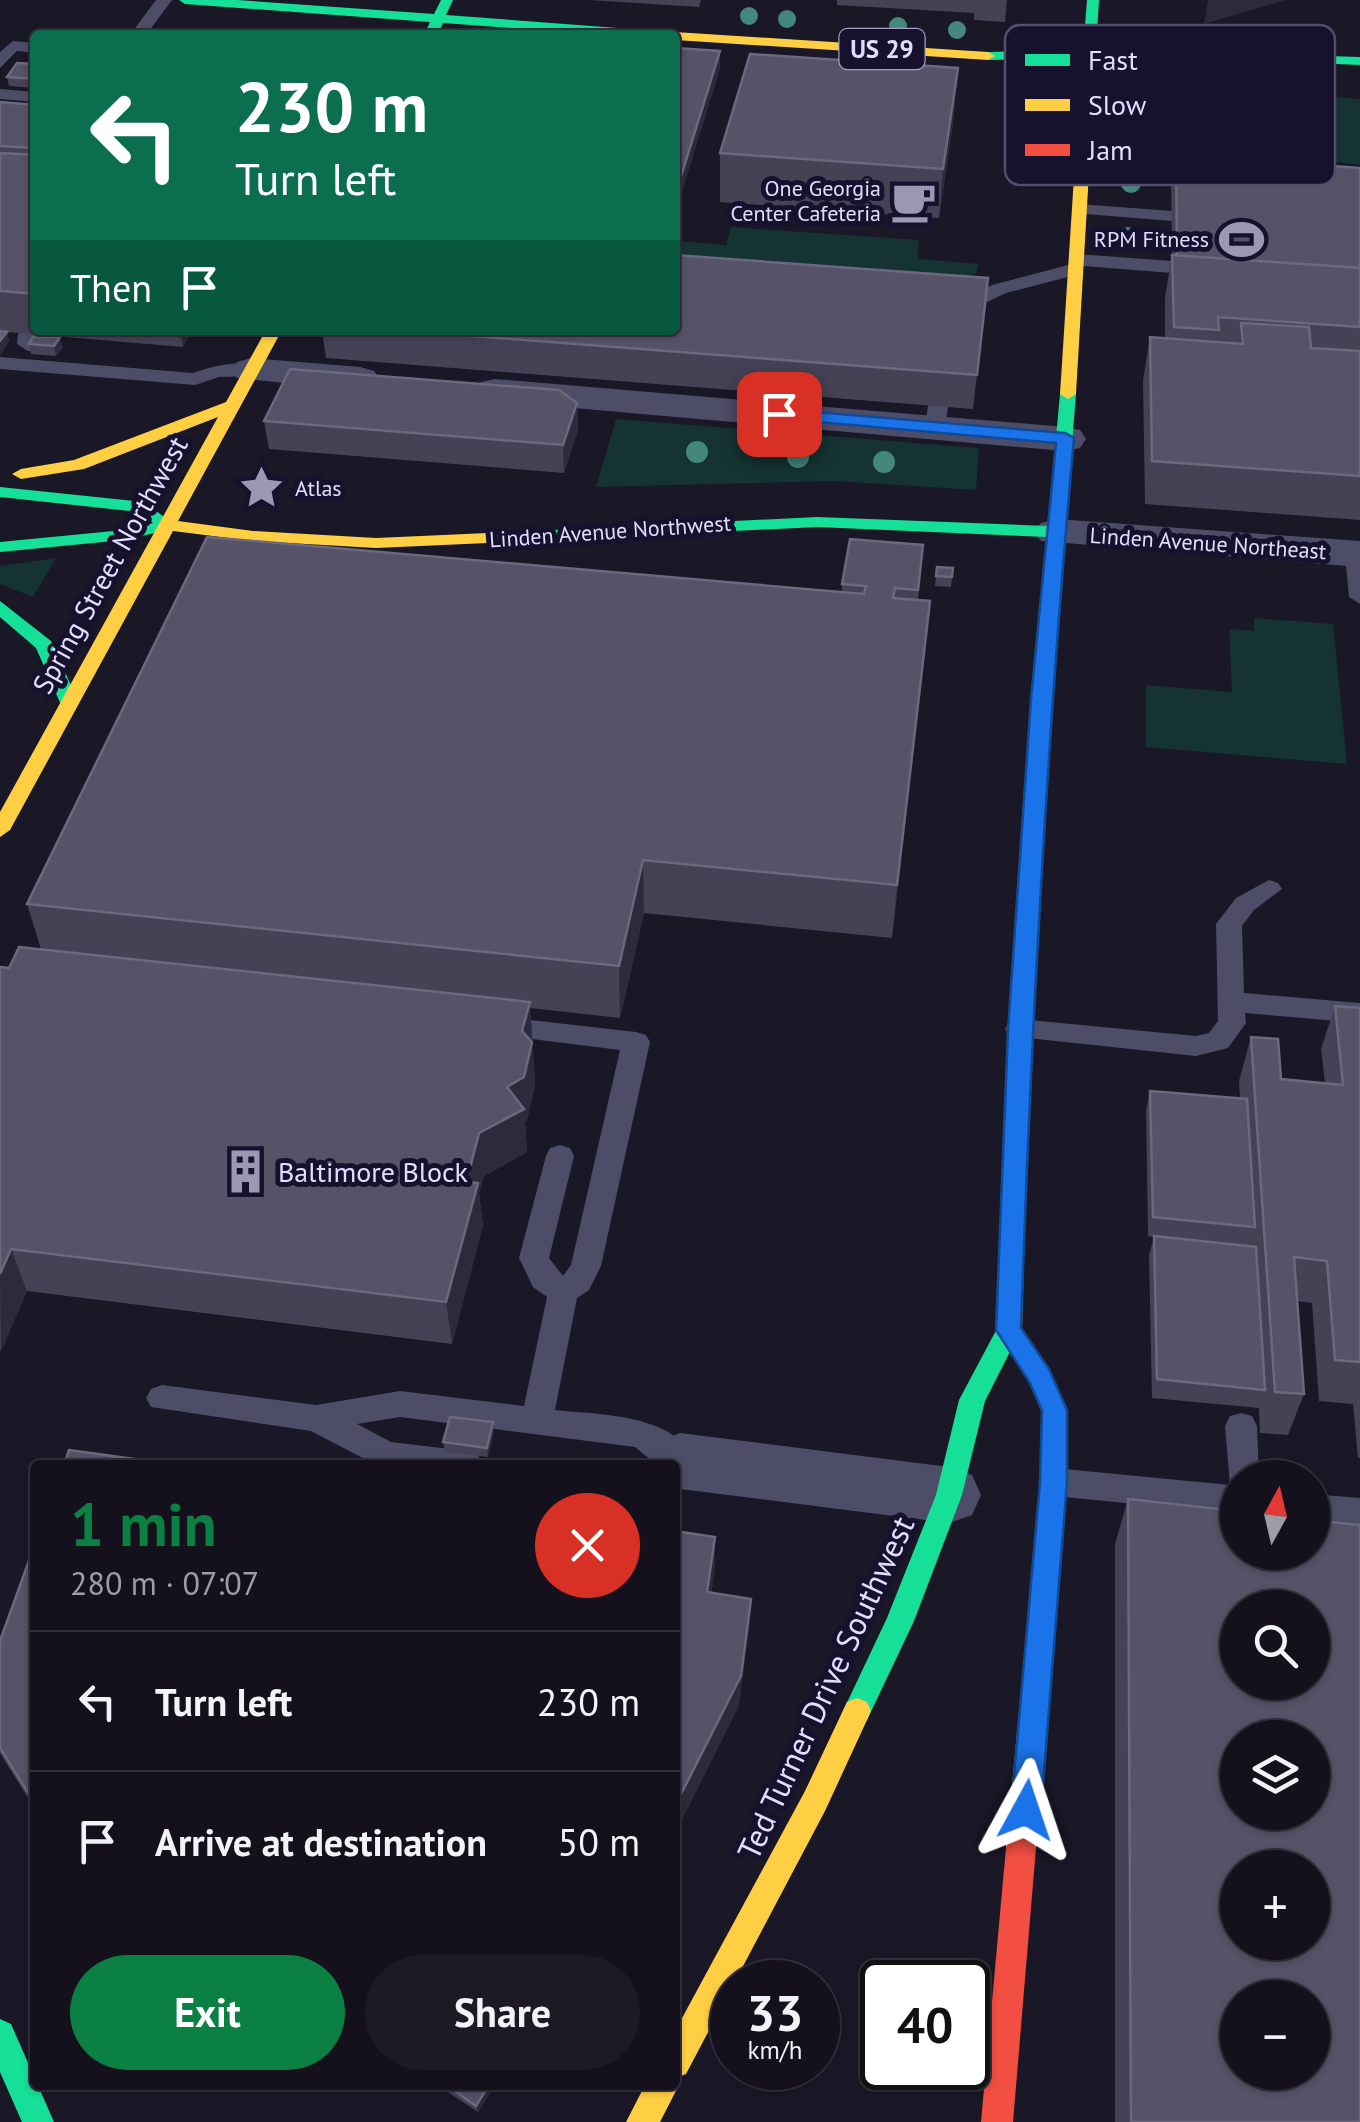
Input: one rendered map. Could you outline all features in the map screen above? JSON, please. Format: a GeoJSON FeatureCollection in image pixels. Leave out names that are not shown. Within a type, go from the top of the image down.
{"type":"FeatureCollection","features":[{"type":"Feature","properties":{"kind":"main road"},"geometry":{"type":"LineString","coordinates":[[185,0],[335,6],[438,19],[589,30]]}},
{"type":"Feature","properties":{"kind":"main road"},"geometry":{"type":"LineString","coordinates":[[1091,25],[1093,0]]}},
{"type":"Feature","properties":{"kind":"main road","name":"US 29"},"geometry":{"type":"LineString","coordinates":[[688,41],[1005,57]]}},
{"type":"Feature","properties":{"kind":"main road","name":"US 29"},"geometry":{"type":"LineString","coordinates":[[1335,60],[1360,61]]}},
{"type":"Feature","properties":{"kind":"main road"},"geometry":{"type":"LineString","coordinates":[[997,2122],[1054,1482],[1054,1410],[1040,1377],[1009,1330],[1020,1030],[1040,699],[1065,438],[1081,185]]}},
{"type":"Feature","properties":{"kind":"main road","name":"Spring Street Northwest"},"geometry":{"type":"LineString","coordinates":[[0,830],[231,406],[233,371],[269,335]]}},
{"type":"Feature","properties":{"kind":"main road"},"geometry":{"type":"LineString","coordinates":[[0,475],[78,465],[231,406]]}},
{"type":"Feature","properties":{"kind":"main road"},"geometry":{"type":"LineString","coordinates":[[0,492],[144,506],[166,526]]}},
{"type":"Feature","properties":{"kind":"main road","name":"Linden Avenue Northwest"},"geometry":{"type":"LineString","coordinates":[[166,526],[252,536],[376,542],[798,522],[1056,532]]}},
{"type":"Feature","properties":{"kind":"main road"},"geometry":{"type":"LineString","coordinates":[[0,547],[124,535],[166,526]]}},
{"type":"Feature","properties":{"kind":"main road"},"geometry":{"type":"LineString","coordinates":[[0,606],[44,645],[69,703]]}},
{"type":"Feature","properties":{"kind":"main road","name":"Ted Turner Drive Southwest"},"geometry":{"type":"LineString","coordinates":[[680,2054],[816,1800],[900,1621],[949,1495],[972,1400],[1009,1330]]}},
{"type":"Feature","properties":{"kind":"main road"},"geometry":{"type":"LineString","coordinates":[[0,2035],[38,2122]]}},
{"type":"Feature","properties":{"kind":"main road"},"geometry":{"type":"LineString","coordinates":[[642,2122],[660,2090]]}},
{"type":"Feature","properties":{"kind":"street"},"geometry":{"type":"LineString","coordinates":[[233,371],[392,382]]}},
{"type":"Feature","properties":{"kind":"street"},"geometry":{"type":"LineString","coordinates":[[449,387],[936,417],[1065,438]]}},
{"type":"Feature","properties":{"kind":"street","name":"Linden Avenue Northeast"},"geometry":{"type":"LineString","coordinates":[[1056,532],[1358,554]]}},
{"type":"Feature","properties":{"kind":"street"},"geometry":{"type":"LineString","coordinates":[[680,1463],[949,1495]]}},
{"type":"Feature","properties":{"kind":"lane"},"geometry":{"type":"LineString","coordinates":[[142,30],[164,0]]}},
{"type":"Feature","properties":{"kind":"lane"},"geometry":{"type":"LineString","coordinates":[[0,63],[13,46],[30,48]]}},
{"type":"Feature","properties":{"kind":"lane"},"geometry":{"type":"LineString","coordinates":[[0,94],[30,97]]}},
{"type":"Feature","properties":{"kind":"lane"},"geometry":{"type":"LineString","coordinates":[[1079,209],[1172,216]]}},
{"type":"Feature","properties":{"kind":"lane"},"geometry":{"type":"LineString","coordinates":[[957,308],[999,288],[1076,264],[1172,267]]}},
{"type":"Feature","properties":{"kind":"lane"},"geometry":{"type":"LineString","coordinates":[[61,349],[204,361],[233,371]]}},
{"type":"Feature","properties":{"kind":"lane"},"geometry":{"type":"LineString","coordinates":[[0,363],[195,379],[233,371]]}},
{"type":"Feature","properties":{"kind":"lane"},"geometry":{"type":"LineString","coordinates":[[1358,554],[1360,597]]}},
{"type":"Feature","properties":{"kind":"lane"},"geometry":{"type":"LineString","coordinates":[[1020,1030],[1196,1046],[1218,1042],[1232,1023],[1229,924],[1245,904],[1269,889]]}},
{"type":"Feature","properties":{"kind":"lane"},"geometry":{"type":"LineString","coordinates":[[1231,1002],[1360,1013]]}},
{"type":"Feature","properties":{"kind":"lane"},"geometry":{"type":"LineString","coordinates":[[463,1023],[636,1042],[586,1266],[578,1281],[564,1292],[537,1420]]}},
{"type":"Feature","properties":{"kind":"lane"},"geometry":{"type":"LineString","coordinates":[[560,1156],[534,1258],[544,1278],[564,1292]]}},
{"type":"Feature","properties":{"kind":"lane"},"geometry":{"type":"LineString","coordinates":[[162,1398],[316,1418],[400,1404],[537,1420],[642,1434],[672,1460]]}},
{"type":"Feature","properties":{"kind":"lane"},"geometry":{"type":"LineString","coordinates":[[316,1418],[386,1455],[426,1460]]}},
{"type":"Feature","properties":{"kind":"lane"},"geometry":{"type":"LineString","coordinates":[[1241,1426],[1242,1460]]}},
{"type":"Feature","properties":{"kind":"lane"},"geometry":{"type":"LineString","coordinates":[[1054,1482],[1220,1498]]}},
{"type":"Feature","properties":{"kind":"lane"},"geometry":{"type":"LineString","coordinates":[[1330,1510],[1360,1512]]}},
{"type":"Feature","properties":{"kind":"green space"},"geometry":{"type":"Polygon","coordinates":[[[1335,97],[1360,99],[1360,165],[1335,161],[1335,97]]]}},
{"type":"Feature","properties":{"kind":"green space"},"geometry":{"type":"Polygon","coordinates":[[[731,227],[919,240],[917,259],[978,264],[976,273],[934,295],[680,283],[680,241],[726,245],[731,227]]]}},
{"type":"Feature","properties":{"kind":"green space"},"geometry":{"type":"Polygon","coordinates":[[[616,419],[979,448],[976,490],[835,481],[596,487],[616,419]]]}},
{"type":"Feature","properties":{"kind":"green space"},"geometry":{"type":"Polygon","coordinates":[[[56,558],[33,597],[0,584],[0,566],[56,558]]]}},
{"type":"Feature","properties":{"kind":"green space"},"geometry":{"type":"Polygon","coordinates":[[[1254,618],[1333,624],[1347,764],[1146,747],[1146,685],[1232,692],[1229,629],[1254,631],[1254,618]]]}},
{"type":"Feature","properties":{"kind":"building"},"geometry":{"type":"Polygon","coordinates":[[[680,48],[720,51],[680,180],[680,48]]]}},
{"type":"Feature","properties":{"kind":"building"},"geometry":{"type":"Polygon","coordinates":[[[750,54],[958,68],[943,169],[720,153],[750,54]]]}},
{"type":"Feature","properties":{"kind":"building"},"geometry":{"type":"Polygon","coordinates":[[[17,63],[30,64],[30,79],[7,77],[17,63]]]}},
{"type":"Feature","properties":{"kind":"building"},"geometry":{"type":"Polygon","coordinates":[[[0,102],[30,105],[30,148],[0,146],[0,102]]]}},
{"type":"Feature","properties":{"kind":"building"},"geometry":{"type":"Polygon","coordinates":[[[0,153],[30,155],[30,294],[0,291],[0,153]]]}},
{"type":"Feature","properties":{"kind":"building"},"geometry":{"type":"Polygon","coordinates":[[[1335,166],[1360,168],[1360,268],[1177,256],[1176,185],[1335,185],[1335,166]]]}},
{"type":"Feature","properties":{"kind":"building"},"geometry":{"type":"Polygon","coordinates":[[[680,255],[988,278],[977,375],[460,335],[680,335],[680,255]]]}},
{"type":"Feature","properties":{"kind":"building"},"geometry":{"type":"Polygon","coordinates":[[[1172,255],[1360,268],[1360,327],[1218,317],[1219,330],[1174,327],[1172,255]]]}},
{"type":"Feature","properties":{"kind":"building"},"geometry":{"type":"Polygon","coordinates":[[[1241,323],[1309,327],[1311,348],[1360,351],[1360,476],[1152,461],[1150,337],[1243,344],[1241,323]]]}},
{"type":"Feature","properties":{"kind":"building"},"geometry":{"type":"Polygon","coordinates":[[[33,337],[60,337],[54,346],[29,344],[33,337]]]}},
{"type":"Feature","properties":{"kind":"building"},"geometry":{"type":"Polygon","coordinates":[[[290,369],[559,390],[577,403],[563,445],[264,421],[290,369]]]}},
{"type":"Feature","properties":{"kind":"building"},"geometry":{"type":"Polygon","coordinates":[[[207,537],[864,594],[866,586],[842,584],[850,539],[923,545],[918,590],[895,588],[893,598],[930,601],[897,885],[643,860],[619,966],[27,904],[207,537]]]}},
{"type":"Feature","properties":{"kind":"building"},"geometry":{"type":"Polygon","coordinates":[[[937,567],[953,568],[952,577],[936,576],[937,567]]]}},
{"type":"Feature","properties":{"kind":"building","name":"Baltimore Block"},"geometry":{"type":"Polygon","coordinates":[[[19,947],[530,1002],[522,1031],[532,1042],[524,1077],[507,1087],[524,1109],[479,1133],[469,1172],[455,1170],[452,1180],[478,1183],[446,1302],[11,1249],[0,1274],[0,967],[9,968],[19,947]]]}},
{"type":"Feature","properties":{"kind":"building"},"geometry":{"type":"Polygon","coordinates":[[[1335,1006],[1360,1008],[1360,1362],[1335,1360],[1327,1261],[1294,1257],[1304,1394],[1275,1392],[1251,1037],[1278,1039],[1281,1079],[1343,1085],[1335,1006]]]}},
{"type":"Feature","properties":{"kind":"building"},"geometry":{"type":"Polygon","coordinates":[[[1150,1091],[1247,1099],[1255,1227],[1153,1217],[1150,1091]]]}},
{"type":"Feature","properties":{"kind":"building"},"geometry":{"type":"Polygon","coordinates":[[[1154,1236],[1256,1247],[1265,1390],[1157,1379],[1154,1236]]]}},
{"type":"Feature","properties":{"kind":"building"},"geometry":{"type":"Polygon","coordinates":[[[450,1417],[493,1422],[487,1448],[443,1442],[450,1417]]]}},
{"type":"Feature","properties":{"kind":"building"},"geometry":{"type":"Polygon","coordinates":[[[69,1450],[142,1460],[66,1460],[69,1450]]]}},
{"type":"Feature","properties":{"kind":"building"},"geometry":{"type":"Polygon","coordinates":[[[1128,1499],[1220,1509],[1220,1570],[1330,1570],[1330,1522],[1360,1525],[1360,2122],[1131,2122],[1128,1499]]]}},
{"type":"Feature","properties":{"kind":"building"},"geometry":{"type":"Polygon","coordinates":[[[680,1532],[715,1537],[707,1592],[751,1599],[741,1676],[680,1796],[680,1532]]]}},
{"type":"Feature","properties":{"kind":"building"},"geometry":{"type":"Polygon","coordinates":[[[30,1558],[30,1796],[0,1748],[0,1641],[30,1558]]]}},
{"type":"Feature","properties":{"kind":"building"},"geometry":{"type":"Polygon","coordinates":[[[453,2090],[486,2090],[476,2106],[453,2090]]]}},
{"type":"Feature","properties":{"kind":"traffic: fast"},"geometry":{"type":"LineString","coordinates":[[185,0],[590,30]]}},
{"type":"Feature","properties":{"kind":"traffic: fast"},"geometry":{"type":"LineString","coordinates":[[437,21],[447,0]]}},
{"type":"Feature","properties":{"kind":"traffic: fast"},"geometry":{"type":"LineString","coordinates":[[1091,25],[1093,0]]}},
{"type":"Feature","properties":{"kind":"traffic: fast"},"geometry":{"type":"LineString","coordinates":[[433,30],[437,21]]}},
{"type":"Feature","properties":{"kind":"traffic: fast"},"geometry":{"type":"LineString","coordinates":[[988,56],[1005,56]]}},
{"type":"Feature","properties":{"kind":"traffic: fast"},"geometry":{"type":"LineString","coordinates":[[1335,60],[1360,61]]}},
{"type":"Feature","properties":{"kind":"traffic: fast"},"geometry":{"type":"LineString","coordinates":[[533,536],[817,522],[1056,532],[1068,394]]}},
{"type":"Feature","properties":{"kind":"traffic: fast"},"geometry":{"type":"LineString","coordinates":[[0,492],[144,507],[166,525],[124,535],[0,547]]}},
{"type":"Feature","properties":{"kind":"traffic: fast"},"geometry":{"type":"LineString","coordinates":[[1033,802],[1056,532]]}},
{"type":"Feature","properties":{"kind":"traffic: fast"},"geometry":{"type":"LineString","coordinates":[[0,607],[44,645],[69,703]]}},
{"type":"Feature","properties":{"kind":"traffic: fast"},"geometry":{"type":"LineString","coordinates":[[857,1711],[900,1621],[949,1495],[972,1400],[1009,1330]]}},
{"type":"Feature","properties":{"kind":"traffic: fast"},"geometry":{"type":"LineString","coordinates":[[0,2035],[38,2122]]}},
{"type":"Feature","properties":{"kind":"traffic: slow"},"geometry":{"type":"LineString","coordinates":[[680,36],[988,56]]}},
{"type":"Feature","properties":{"kind":"traffic: slow"},"geometry":{"type":"LineString","coordinates":[[1068,394],[1081,185]]}},
{"type":"Feature","properties":{"kind":"traffic: slow"},"geometry":{"type":"LineString","coordinates":[[0,830],[271,335]]}},
{"type":"Feature","properties":{"kind":"traffic: slow"},"geometry":{"type":"LineString","coordinates":[[21,474],[78,465],[231,406]]}},
{"type":"Feature","properties":{"kind":"traffic: slow"},"geometry":{"type":"LineString","coordinates":[[166,525],[253,536],[376,543],[533,536]]}},
{"type":"Feature","properties":{"kind":"traffic: slow"},"geometry":{"type":"LineString","coordinates":[[1013,1224],[1009,1330],[1040,1377],[1054,1410],[1054,1482],[1021,1848]]}},
{"type":"Feature","properties":{"kind":"traffic: slow"},"geometry":{"type":"LineString","coordinates":[[680,2054],[815,1801],[857,1711]]}},
{"type":"Feature","properties":{"kind":"traffic: slow"},"geometry":{"type":"LineString","coordinates":[[642,2122],[660,2090]]}},
{"type":"Feature","properties":{"kind":"traffic: jam"},"geometry":{"type":"LineString","coordinates":[[1013,1224],[1019,1029],[1033,802]]}},
{"type":"Feature","properties":{"kind":"traffic: jam"},"geometry":{"type":"LineString","coordinates":[[997,2122],[1021,1848]]}},
{"type":"Feature","properties":{"kind":"place","name":"One Georgia Center Cafeteria"},"geometry":{"type":"Point","coordinates":[914,201]}},
{"type":"Feature","properties":{"kind":"place","name":"RPM Fitness"},"geometry":{"type":"Point","coordinates":[1242,239]}},
{"type":"Feature","properties":{"kind":"place","name":"Atlas"},"geometry":{"type":"Point","coordinates":[262,488]}},
{"type":"Feature","properties":{"kind":"place","name":"Baltimore Block"},"geometry":{"type":"Point","coordinates":[245,1172]}},
{"type":"Feature","properties":{"kind":"route"},"geometry":{"type":"LineString","coordinates":[[779,414],[1065,438],[1040,699],[1020,1030],[1009,1330],[1040,1377],[1054,1410],[1054,1482],[1026,1810]]}}]}
